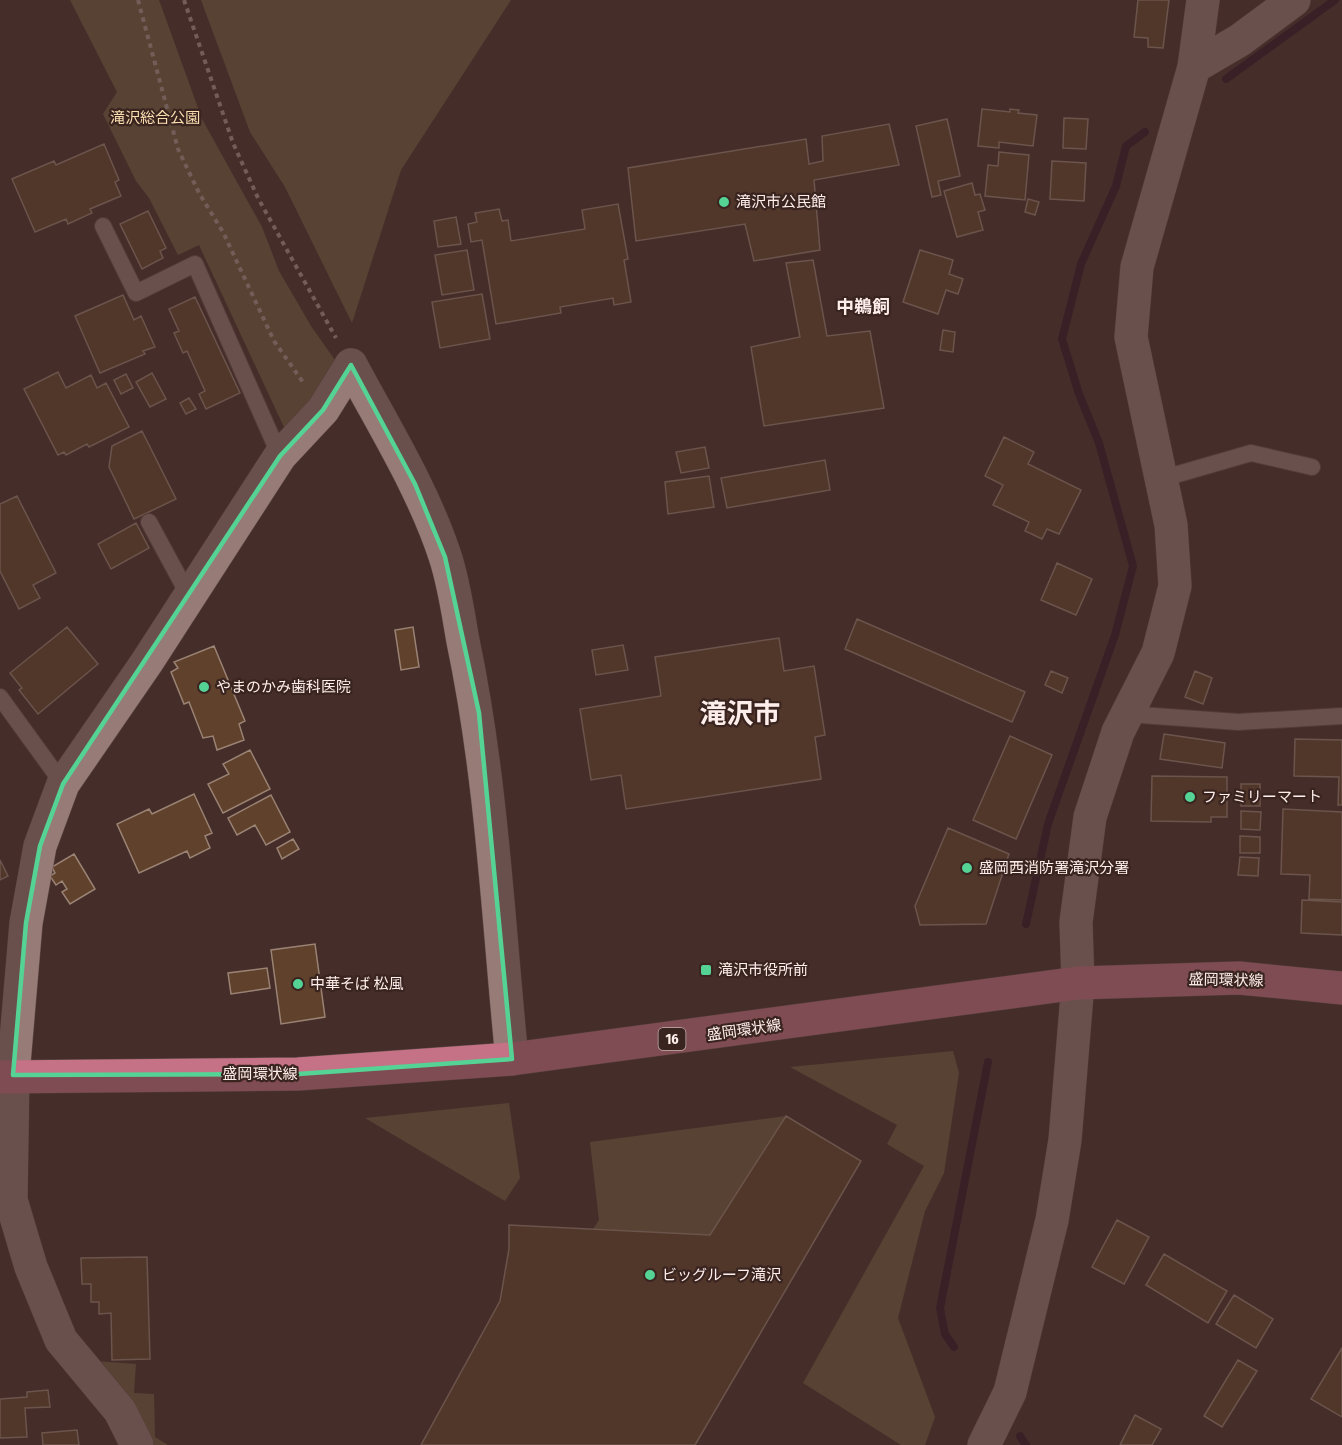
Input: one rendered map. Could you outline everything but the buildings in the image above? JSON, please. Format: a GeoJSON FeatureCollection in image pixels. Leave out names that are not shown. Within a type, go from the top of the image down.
{"type":"FeatureCollection","features":[{"type":"Feature","properties":{"kind":"main road","name":"盛岡環状線"},"geometry":{"type":"LineString","coordinates":[[6,1076],[307,1074],[512,1059],[1078,983],[1239,978],[1342,988]]}},
{"type":"Feature","properties":{"kind":"street"},"geometry":{"type":"LineString","coordinates":[[984,1445],[1010,1392],[1052,1220],[1065,1140],[1078,983],[1076,922],[1089,818],[1118,732],[1158,653],[1175,586],[1171,525],[1131,337],[1137,267],[1194,67],[1203,0]]}},
{"type":"Feature","properties":{"kind":"street"},"geometry":{"type":"LineString","coordinates":[[1194,67],[1240,40],[1294,0]]}},
{"type":"Feature","properties":{"kind":"street"},"geometry":{"type":"LineString","coordinates":[[137,1445],[120,1412],[61,1340],[31,1267],[11,1200],[6,1076],[13,927],[63,784],[280,456],[322,410],[351,365],[415,484],[445,557],[479,713],[491,808],[498,921],[512,1059]]}},
{"type":"Feature","properties":{"kind":"lane"},"geometry":{"type":"LineString","coordinates":[[103,226],[136,293],[195,264],[280,456]]}},
{"type":"Feature","properties":{"kind":"lane"},"geometry":{"type":"LineString","coordinates":[[1161,479],[1251,453],[1312,467]]}},
{"type":"Feature","properties":{"kind":"lane"},"geometry":{"type":"LineString","coordinates":[[149,522],[189,596]]}},
{"type":"Feature","properties":{"kind":"lane"},"geometry":{"type":"LineString","coordinates":[[0,697],[63,784]]}},
{"type":"Feature","properties":{"kind":"lane"},"geometry":{"type":"LineString","coordinates":[[1127,714],[1238,722],[1342,716]]}},
{"type":"Feature","properties":{"kind":"path"},"geometry":{"type":"LineString","coordinates":[[138,0],[178,149],[199,193],[223,232],[274,341],[322,410]]}},
{"type":"Feature","properties":{"kind":"path"},"geometry":{"type":"LineString","coordinates":[[184,0],[233,143],[258,198],[351,365]]}},
{"type":"Feature","properties":{"kind":"highlighted area"},"geometry":{"type":"Polygon","coordinates":[[[351,365],[415,484],[445,557],[479,713],[512,1059],[298,1074],[13,1075],[26,923],[40,846],[63,784],[280,456],[323,410],[351,365]]]}},
{"type":"Feature","properties":{"kind":"green space","name":"滝沢総合公園"},"geometry":{"type":"Polygon","coordinates":[[[70,0],[159,0],[202,119],[262,227],[279,271],[311,326],[337,363],[290,440],[199,245],[178,255],[149,198],[136,181],[103,114],[117,92],[70,0]]]}},
{"type":"Feature","properties":{"kind":"green space"},"geometry":{"type":"Polygon","coordinates":[[[201,0],[511,0],[401,170],[352,323],[285,187],[250,132],[201,0]]]}},
{"type":"Feature","properties":{"kind":"green space"},"geometry":{"type":"Polygon","coordinates":[[[953,1051],[959,1073],[944,1173],[925,1211],[898,1318],[935,1417],[925,1445],[901,1445],[803,1383],[924,1166],[887,1144],[897,1125],[790,1067],[953,1051]]]}},
{"type":"Feature","properties":{"kind":"green space"},"geometry":{"type":"Polygon","coordinates":[[[509,1103],[520,1178],[505,1201],[365,1118],[509,1103]]]}},
{"type":"Feature","properties":{"kind":"green space"},"geometry":{"type":"Polygon","coordinates":[[[786,1116],[710,1235],[593,1229],[599,1220],[590,1142],[786,1116]]]}},
{"type":"Feature","properties":{"kind":"green space"},"geometry":{"type":"Polygon","coordinates":[[[96,1361],[136,1364],[134,1393],[154,1394],[155,1437],[168,1445],[142,1445],[96,1361]]]}},
{"type":"Feature","properties":{"kind":"waterway"},"geometry":{"type":"LineString","coordinates":[[1226,79],[1335,0]]}},
{"type":"Feature","properties":{"kind":"waterway"},"geometry":{"type":"LineString","coordinates":[[1026,924],[1048,824],[1115,635],[1133,566],[1099,443],[1079,394],[1062,339],[1081,264],[1116,186],[1126,146],[1145,132]]}},
{"type":"Feature","properties":{"kind":"waterway"},"geometry":{"type":"LineString","coordinates":[[954,1347],[945,1334],[940,1308],[988,1062]]}},
{"type":"Feature","properties":{"kind":"waterway"},"geometry":{"type":"LineString","coordinates":[[1020,1436],[1026,1445]]}},
{"type":"Feature","properties":{"kind":"place","name":"滝沢市公民館"},"geometry":{"type":"Point","coordinates":[724,202]}},
{"type":"Feature","properties":{"kind":"place","name":"やまのかみ歯科医院"},"geometry":{"type":"Point","coordinates":[204,687]}},
{"type":"Feature","properties":{"kind":"place","name":"ファミリーマート"},"geometry":{"type":"Point","coordinates":[1190,797]}},
{"type":"Feature","properties":{"kind":"place","name":"盛岡西消防署滝沢分署"},"geometry":{"type":"Point","coordinates":[967,868]}},
{"type":"Feature","properties":{"kind":"place","name":"滝沢市役所前"},"geometry":{"type":"Point","coordinates":[706,970]}},
{"type":"Feature","properties":{"kind":"place","name":"中華そば 松風"},"geometry":{"type":"Point","coordinates":[298,984]}},
{"type":"Feature","properties":{"kind":"place","name":"ビッグルーフ滝沢"},"geometry":{"type":"Point","coordinates":[650,1275]}},
{"type":"Feature","properties":{"kind":"district","name":"中鵜飼"},"geometry":{"type":"Point","coordinates":[863,307]}},
{"type":"Feature","properties":{"kind":"district","name":"滝沢市"},"geometry":{"type":"Point","coordinates":[740,714]}}]}
